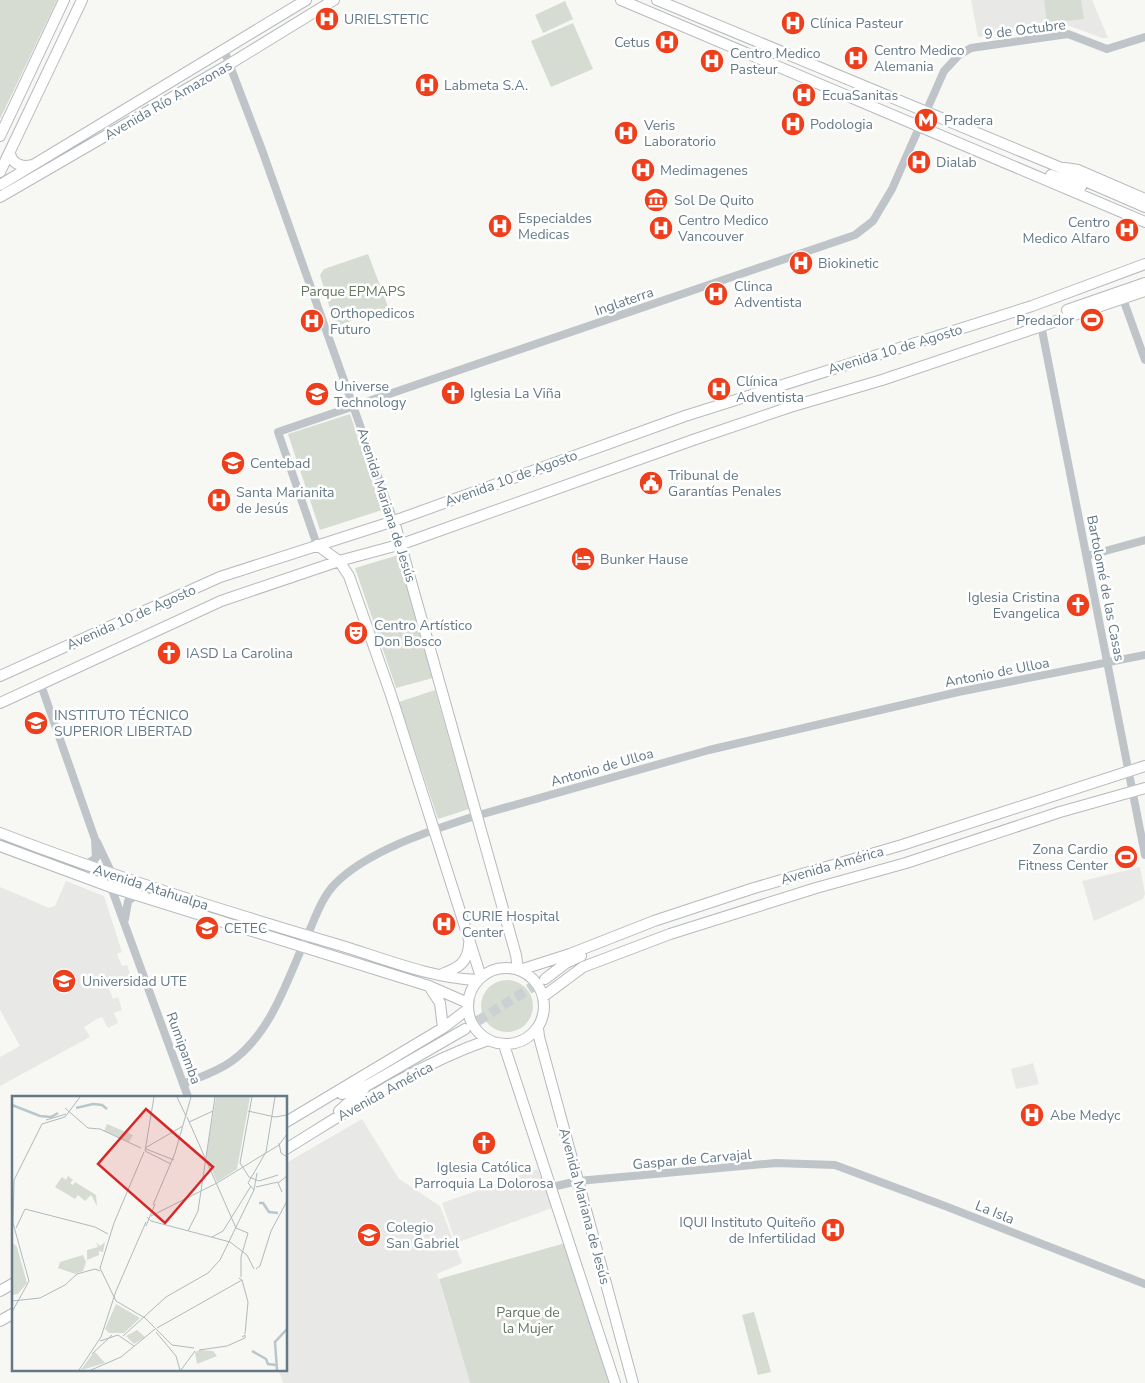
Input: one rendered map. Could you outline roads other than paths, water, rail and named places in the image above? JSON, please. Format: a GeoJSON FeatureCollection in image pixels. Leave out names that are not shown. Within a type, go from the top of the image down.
{"type":"FeatureCollection","features":[{"type":"Feature","properties":{"kind":"main road"},"geometry":{"type":"LineString","coordinates":[[0,136],[64,0]]}},
{"type":"Feature","properties":{"kind":"main road"},"geometry":{"type":"LineString","coordinates":[[0,172],[82,0]]}},
{"type":"Feature","properties":{"kind":"main road","name":"Avenida Río Amazonas"},"geometry":{"type":"LineString","coordinates":[[0,185],[306,0]]}},
{"type":"Feature","properties":{"kind":"main road","name":"Avenida Río Amazonas"},"geometry":{"type":"LineString","coordinates":[[0,197],[172,96],[230,65],[334,0]]}},
{"type":"Feature","properties":{"kind":"main road"},"geometry":{"type":"LineString","coordinates":[[621,0],[1145,222]]}},
{"type":"Feature","properties":{"kind":"main road"},"geometry":{"type":"LineString","coordinates":[[657,0],[1059,167],[1078,178],[1145,207]]}},
{"type":"Feature","properties":{"kind":"main road"},"geometry":{"type":"LineString","coordinates":[[10,150],[11,158],[17,164],[24,167],[33,165]]}},
{"type":"Feature","properties":{"kind":"main road"},"geometry":{"type":"LineString","coordinates":[[1059,167],[1078,170],[1145,199]]}},
{"type":"Feature","properties":{"kind":"main road"},"geometry":{"type":"LineString","coordinates":[[1028,171],[1042,172],[1063,179],[1145,214]]}},
{"type":"Feature","properties":{"kind":"main road","name":"Avenida 10 de Agosto"},"geometry":{"type":"LineString","coordinates":[[0,676],[220,577],[394,521],[685,416],[1032,306],[1145,264]]}},
{"type":"Feature","properties":{"kind":"main road","name":"Avenida 10 de Agosto"},"geometry":{"type":"LineString","coordinates":[[1032,306],[1047,303],[1145,268]]}},
{"type":"Feature","properties":{"kind":"main road","name":"Avenida 10 de Agosto"},"geometry":{"type":"LineString","coordinates":[[998,340],[1038,320],[1145,283]]}},
{"type":"Feature","properties":{"kind":"main road","name":"Avenida 10 de Agosto"},"geometry":{"type":"LineString","coordinates":[[0,703],[221,601],[340,561],[402,544],[693,440],[790,407],[892,377],[1145,291]]}},
{"type":"Feature","properties":{"kind":"main road","name":"Avenida Mariana de Jesús"},"geometry":{"type":"LineString","coordinates":[[394,521],[402,544],[519,970]]}},
{"type":"Feature","properties":{"kind":"main road"},"geometry":{"type":"LineString","coordinates":[[317,545],[340,561],[349,576],[390,692],[435,830],[480,978]]}},
{"type":"Feature","properties":{"kind":"main road","name":"Avenida América"},"geometry":{"type":"LineString","coordinates":[[519,970],[570,954],[654,921],[811,871],[902,845],[1145,766]]}},
{"type":"Feature","properties":{"kind":"main road","name":"Avenida América"},"geometry":{"type":"LineString","coordinates":[[544,996],[583,967],[670,934],[816,888],[906,863],[1060,812],[1145,788]]}},
{"type":"Feature","properties":{"kind":"main road","name":"Avenida Atahualpa"},"geometry":{"type":"LineString","coordinates":[[0,833],[113,876],[307,936],[441,975],[480,978]]}},
{"type":"Feature","properties":{"kind":"main road"},"geometry":{"type":"LineString","coordinates":[[0,840],[66,863],[82,864]]}},
{"type":"Feature","properties":{"kind":"main road","name":"Avenida Atahualpa"},"geometry":{"type":"LineString","coordinates":[[0,846],[137,896],[429,986],[468,1006]]}},
{"type":"Feature","properties":{"kind":"main road"},"geometry":{"type":"LineString","coordinates":[[17,846],[88,879]]}},
{"type":"Feature","properties":{"kind":"main road"},"geometry":{"type":"LineString","coordinates":[[562,968],[566,963],[654,921]]}},
{"type":"Feature","properties":{"kind":"main road"},"geometry":{"type":"LineString","coordinates":[[545,979],[562,968],[670,934]]}},
{"type":"Feature","properties":{"kind":"main road"},"geometry":{"type":"LineString","coordinates":[[441,975],[456,970],[468,958],[469,940]]}},
{"type":"Feature","properties":{"kind":"main road"},"geometry":{"type":"LineString","coordinates":[[501,968],[519,970],[534,981],[544,996],[544,1013],[538,1028],[523,1041],[504,1045],[488,1040],[478,1032],[471,1021],[468,1006],[471,991],[480,978],[501,968]]}},
{"type":"Feature","properties":{"kind":"main road"},"geometry":{"type":"LineString","coordinates":[[429,986],[440,1003],[443,1028]]}},
{"type":"Feature","properties":{"kind":"main road","name":"Avenida América"},"geometry":{"type":"LineString","coordinates":[[288,1121],[443,1028],[468,1006]]}},
{"type":"Feature","properties":{"kind":"main road","name":"Avenida Mariana de Jesús"},"geometry":{"type":"LineString","coordinates":[[538,1028],[539,1038],[633,1383]]}},
{"type":"Feature","properties":{"kind":"main road","name":"Avenida América"},"geometry":{"type":"LineString","coordinates":[[368,1085],[465,1029]]}},
{"type":"Feature","properties":{"kind":"main road","name":"Avenida América"},"geometry":{"type":"LineString","coordinates":[[288,1148],[406,1078],[468,1046],[488,1040]]}},
{"type":"Feature","properties":{"kind":"main road","name":"Avenida Mariana de Jesús"},"geometry":{"type":"LineString","coordinates":[[504,1045],[615,1383]]}},
{"type":"Feature","properties":{"kind":"main road"},"geometry":{"type":"LineString","coordinates":[[322,1100],[368,1085]]}},
{"type":"Feature","properties":{"kind":"main road"},"geometry":{"type":"LineString","coordinates":[[317,1130],[368,1085]]}},
{"type":"Feature","properties":{"kind":"main road"},"geometry":{"type":"LineString","coordinates":[[0,1291],[12,1284]]}},
{"type":"Feature","properties":{"kind":"main road"},"geometry":{"type":"LineString","coordinates":[[0,1321],[12,1314]]}},
{"type":"Feature","properties":{"kind":"street","name":"9 de Octubre"},"geometry":{"type":"LineString","coordinates":[[920,126],[944,71],[959,55],[970,48],[1068,34],[1107,48],[1145,37]]}},
{"type":"Feature","properties":{"kind":"street","name":"Avenida Mariana de Jesús"},"geometry":{"type":"LineString","coordinates":[[224,50],[394,521]]}},
{"type":"Feature","properties":{"kind":"street","name":"Inglaterra"},"geometry":{"type":"LineString","coordinates":[[317,545],[278,432],[855,236],[868,227],[878,214],[892,189],[920,126]]}},
{"type":"Feature","properties":{"kind":"street"},"geometry":{"type":"LineString","coordinates":[[1123,299],[1145,360]]}},
{"type":"Feature","properties":{"kind":"street","name":"Bartolomé de las Casas"},"geometry":{"type":"LineString","coordinates":[[1041,326],[1145,855]]}},
{"type":"Feature","properties":{"kind":"street"},"geometry":{"type":"LineString","coordinates":[[1087,556],[1145,540]]}},
{"type":"Feature","properties":{"kind":"street","name":"Antonio de Ulloa"},"geometry":{"type":"LineString","coordinates":[[183,1084],[213,1072],[231,1062],[249,1047],[267,1024],[325,898],[348,872],[362,862],[435,830],[477,815],[709,750],[958,692],[1145,655]]}},
{"type":"Feature","properties":{"kind":"street"},"geometry":{"type":"LineString","coordinates":[[41,685],[95,840],[113,876]]}},
{"type":"Feature","properties":{"kind":"street"},"geometry":{"type":"LineString","coordinates":[[82,864],[96,858],[95,840]]}},
{"type":"Feature","properties":{"kind":"street","name":"Rumipamba"},"geometry":{"type":"LineString","coordinates":[[111,887],[188,1096]]}},
{"type":"Feature","properties":{"kind":"street"},"geometry":{"type":"LineString","coordinates":[[124,923],[128,902],[137,896]]}},
{"type":"Feature","properties":{"kind":"street","name":"Gaspar de Carvajal"},"geometry":{"type":"LineString","coordinates":[[552,1187],[578,1181],[776,1163],[835,1165]]}},
{"type":"Feature","properties":{"kind":"street","name":"La Isla"},"geometry":{"type":"LineString","coordinates":[[835,1165],[1145,1284]]}},
{"type":"Feature","properties":{"kind":"tunnel"},"geometry":{"type":"LineString","coordinates":[[465,1029],[545,979]]}},
{"type":"Feature","properties":{"kind":"place","name":"URIELSTETIC"},"geometry":{"type":"Point","coordinates":[327,19]}},
{"type":"Feature","properties":{"kind":"place","name":"Clínica Pasteur"},"geometry":{"type":"Point","coordinates":[793,23]}},
{"type":"Feature","properties":{"kind":"place","name":"Cetus"},"geometry":{"type":"Point","coordinates":[667,42]}},
{"type":"Feature","properties":{"kind":"place","name":"Centro Medico Alemania"},"geometry":{"type":"Point","coordinates":[856,58]}},
{"type":"Feature","properties":{"kind":"place","name":"Centro Medico Pasteur"},"geometry":{"type":"Point","coordinates":[712,61]}},
{"type":"Feature","properties":{"kind":"place","name":"Labmeta S.A."},"geometry":{"type":"Point","coordinates":[427,85]}},
{"type":"Feature","properties":{"kind":"place","name":"EcuaSanitas"},"geometry":{"type":"Point","coordinates":[804,95]}},
{"type":"Feature","properties":{"kind":"place","name":"Pradera"},"geometry":{"type":"Point","coordinates":[926,120]}},
{"type":"Feature","properties":{"kind":"place","name":"Podologia"},"geometry":{"type":"Point","coordinates":[793,124]}},
{"type":"Feature","properties":{"kind":"place","name":"Veris Laboratorio"},"geometry":{"type":"Point","coordinates":[626,133]}},
{"type":"Feature","properties":{"kind":"place","name":"Dialab"},"geometry":{"type":"Point","coordinates":[919,162]}},
{"type":"Feature","properties":{"kind":"place","name":"Medimagenes"},"geometry":{"type":"Point","coordinates":[643,170]}},
{"type":"Feature","properties":{"kind":"place","name":"Sol De Quito"},"geometry":{"type":"Point","coordinates":[656,200]}},
{"type":"Feature","properties":{"kind":"place","name":"Especialdes Medicas"},"geometry":{"type":"Point","coordinates":[500,226]}},
{"type":"Feature","properties":{"kind":"place","name":"Centro Medico Vancouver"},"geometry":{"type":"Point","coordinates":[661,228]}},
{"type":"Feature","properties":{"kind":"place","name":"Centro Medico Alfaro"},"geometry":{"type":"Point","coordinates":[1127,230]}},
{"type":"Feature","properties":{"kind":"place","name":"Biokinetic"},"geometry":{"type":"Point","coordinates":[801,263]}},
{"type":"Feature","properties":{"kind":"place","name":"Clinca Adventista"},"geometry":{"type":"Point","coordinates":[716,294]}},
{"type":"Feature","properties":{"kind":"place","name":"Predador"},"geometry":{"type":"Point","coordinates":[1092,320]}},
{"type":"Feature","properties":{"kind":"place","name":"Orthopedicos Futuro"},"geometry":{"type":"Point","coordinates":[312,321]}},
{"type":"Feature","properties":{"kind":"place","name":"Clínica Adventista"},"geometry":{"type":"Point","coordinates":[719,389]}},
{"type":"Feature","properties":{"kind":"place","name":"Iglesia La Viña"},"geometry":{"type":"Point","coordinates":[453,393]}},
{"type":"Feature","properties":{"kind":"place","name":"Universe Technology"},"geometry":{"type":"Point","coordinates":[317,394]}},
{"type":"Feature","properties":{"kind":"place","name":"Centebad"},"geometry":{"type":"Point","coordinates":[233,463]}},
{"type":"Feature","properties":{"kind":"place","name":"Tribunal de Garantías Penales"},"geometry":{"type":"Point","coordinates":[651,483]}},
{"type":"Feature","properties":{"kind":"place","name":"Santa Marianita de Jesús"},"geometry":{"type":"Point","coordinates":[219,500]}},
{"type":"Feature","properties":{"kind":"place","name":"Bunker Hause"},"geometry":{"type":"Point","coordinates":[583,559]}},
{"type":"Feature","properties":{"kind":"place","name":"Iglesia Cristina Evangelica"},"geometry":{"type":"Point","coordinates":[1078,605]}},
{"type":"Feature","properties":{"kind":"place","name":"Centro Artístico Don Bosco"},"geometry":{"type":"Point","coordinates":[356,633]}},
{"type":"Feature","properties":{"kind":"place","name":"IASD La Carolina"},"geometry":{"type":"Point","coordinates":[169,653]}},
{"type":"Feature","properties":{"kind":"place","name":"INSTITUTO TÉCNICO SUPERIOR LIBERTAD"},"geometry":{"type":"Point","coordinates":[36,723]}},
{"type":"Feature","properties":{"kind":"place","name":"Zona Cardio Fitness Center"},"geometry":{"type":"Point","coordinates":[1126,857]}},
{"type":"Feature","properties":{"kind":"place","name":"CURIE Hospital Center"},"geometry":{"type":"Point","coordinates":[444,924]}},
{"type":"Feature","properties":{"kind":"place","name":"CETEC"},"geometry":{"type":"Point","coordinates":[207,928]}},
{"type":"Feature","properties":{"kind":"place","name":"Universidad UTE"},"geometry":{"type":"Point","coordinates":[64,981]}},
{"type":"Feature","properties":{"kind":"place","name":"Abe Medyc"},"geometry":{"type":"Point","coordinates":[1032,1115]}},
{"type":"Feature","properties":{"kind":"place","name":"Iglesia Católica Parroquia La Dolorosa"},"geometry":{"type":"Point","coordinates":[484,1143]}},
{"type":"Feature","properties":{"kind":"place","name":"IQUI Instituto Quiteño de Infertilidad"},"geometry":{"type":"Point","coordinates":[833,1230]}},
{"type":"Feature","properties":{"kind":"place","name":"Colegio San Gabriel"},"geometry":{"type":"Point","coordinates":[369,1235]}},
{"type":"Feature","properties":{"kind":"park label","name":"Parque EPMAPS"},"geometry":{"type":"Point","coordinates":[353,291]}},
{"type":"Feature","properties":{"kind":"park label","name":"Parque de la Mujer"},"geometry":{"type":"Point","coordinates":[528,1320]}}]}
